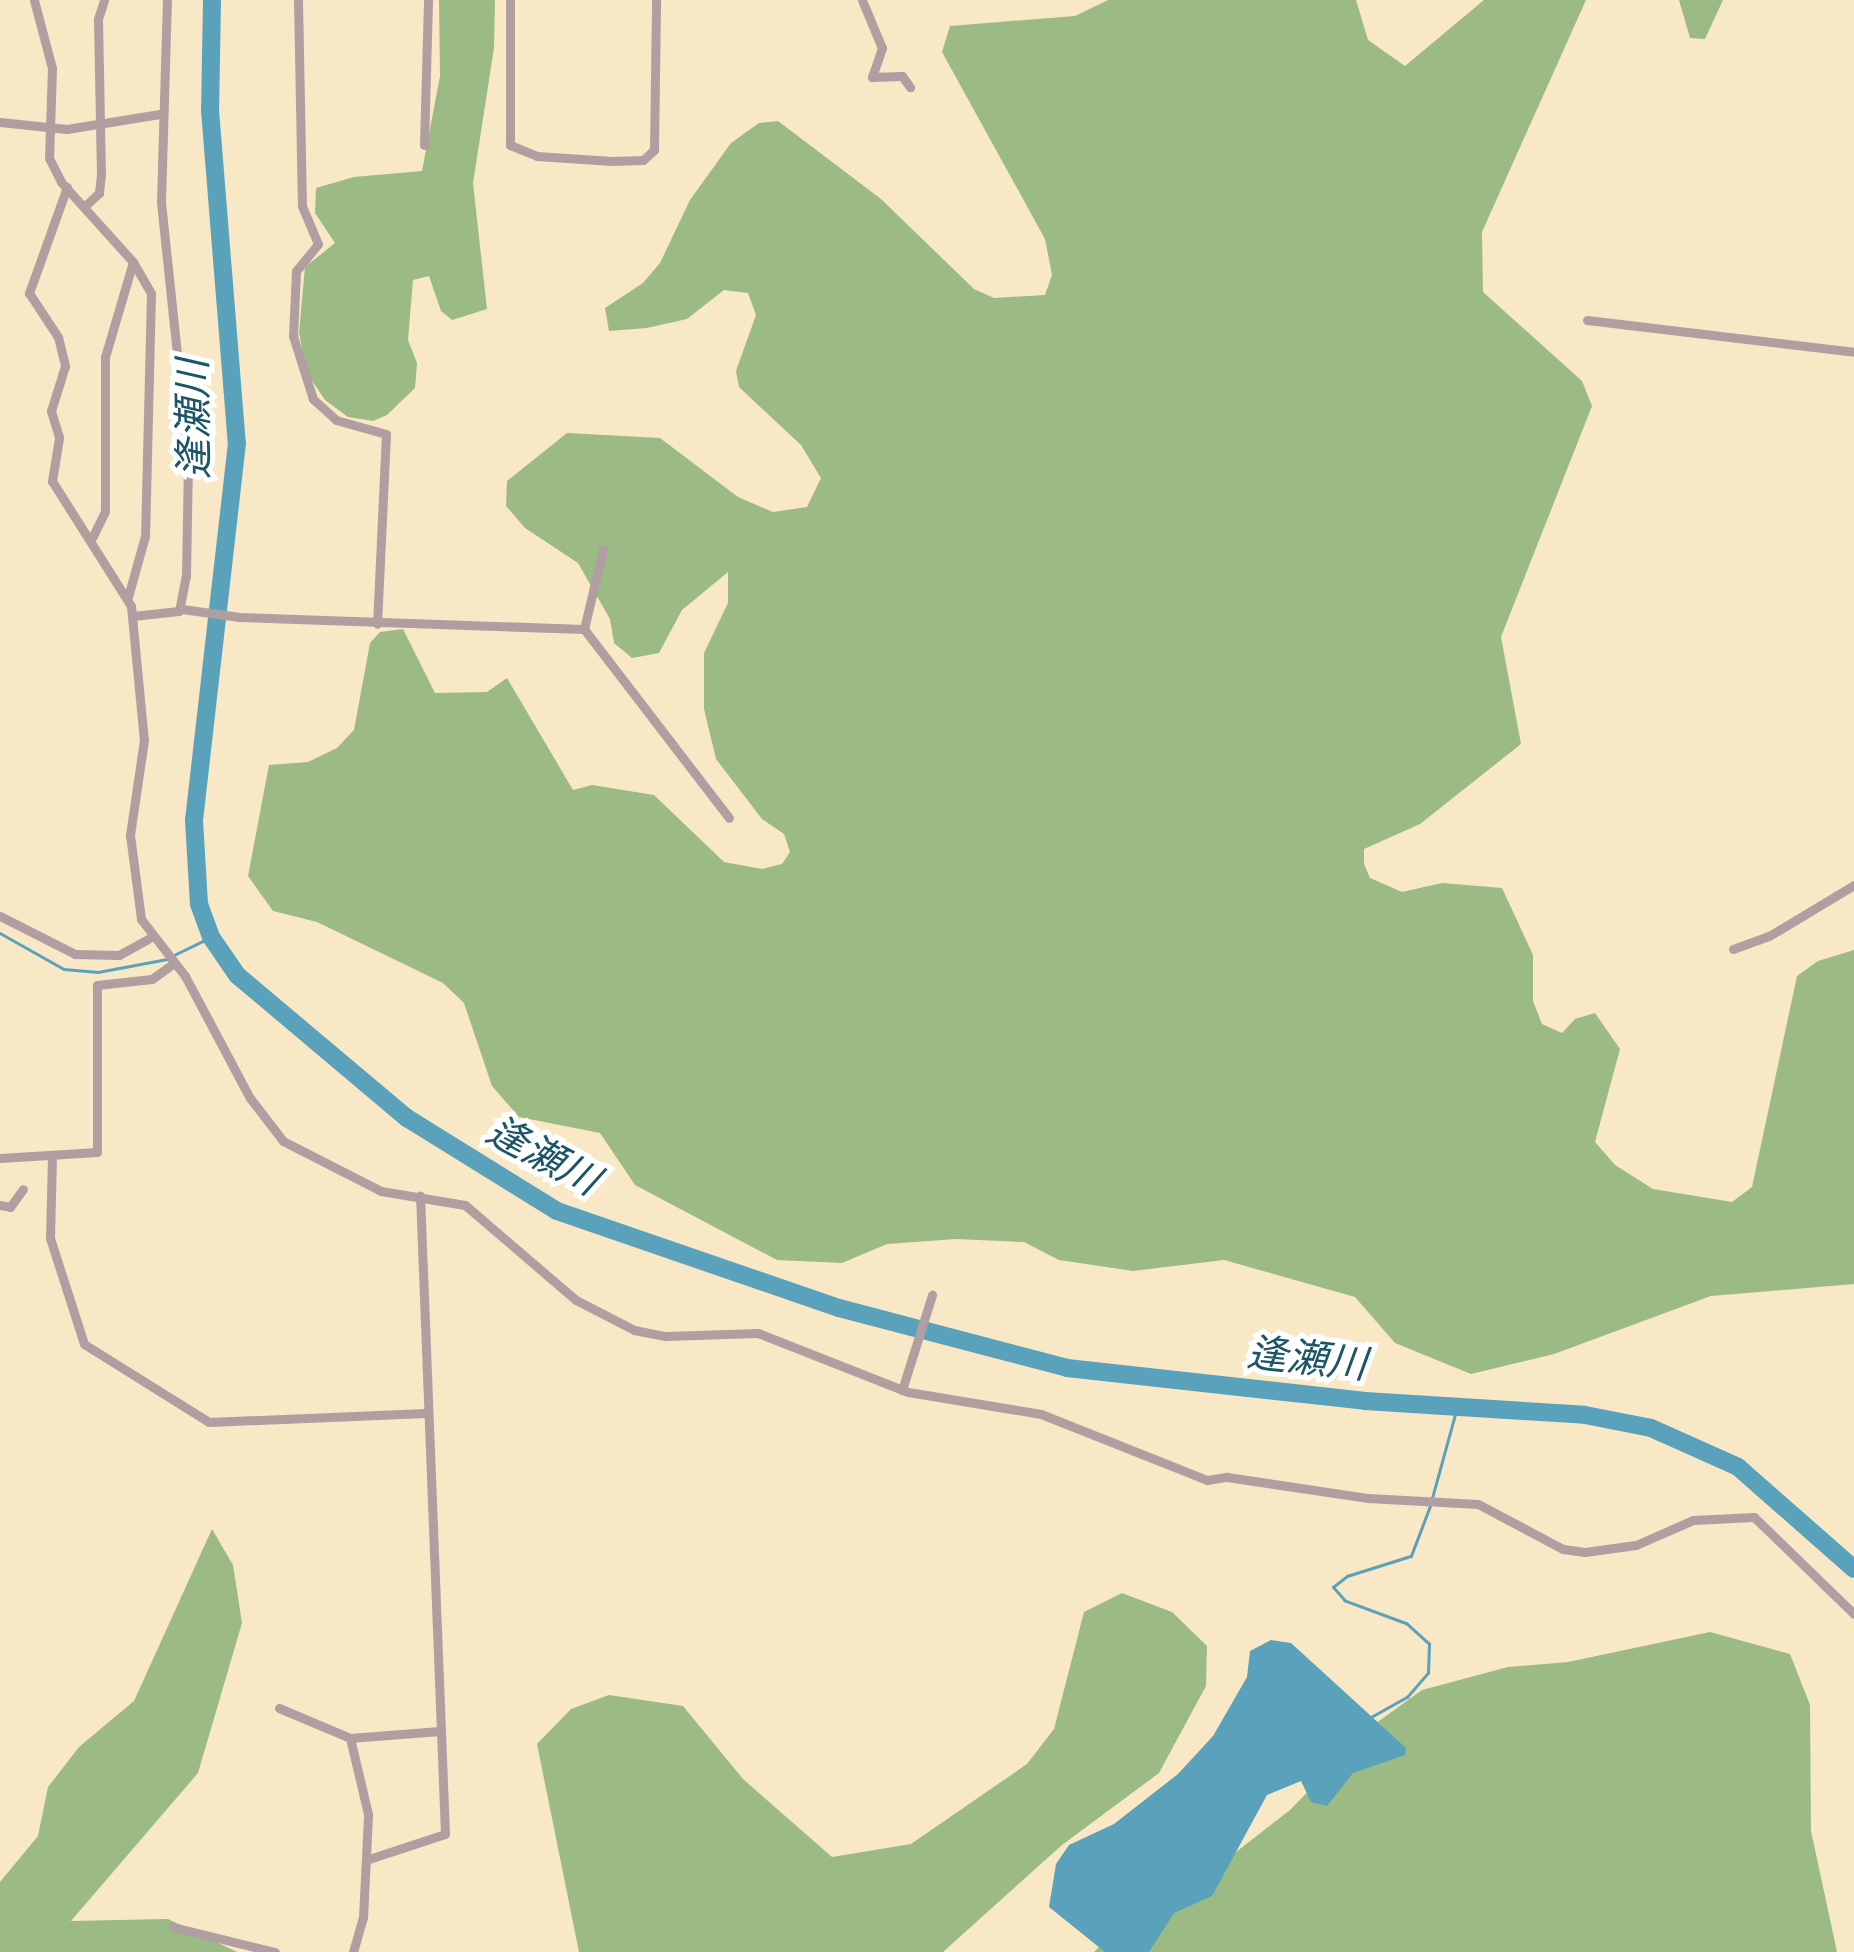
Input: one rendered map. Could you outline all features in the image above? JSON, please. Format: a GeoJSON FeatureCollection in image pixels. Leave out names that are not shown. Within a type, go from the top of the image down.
{"type":"FeatureCollection","features":[{"type":"Feature","properties":{"kind":"street"},"geometry":{"type":"LineString","coordinates":[[34,0],[52,68],[49,158],[67,187],[133,262],[151,293],[154,324],[145,536],[128,597]]}},
{"type":"Feature","properties":{"kind":"street"},"geometry":{"type":"LineString","coordinates":[[86,206],[99,190],[98,19],[104,0]]}},
{"type":"Feature","properties":{"kind":"street"},"geometry":{"type":"LineString","coordinates":[[167,0],[160,114],[161,201],[189,511],[186,610]]}},
{"type":"Feature","properties":{"kind":"street"},"geometry":{"type":"LineString","coordinates":[[298,0],[302,206],[318,244],[296,271],[292,336],[313,398],[336,420],[382,428],[387,436],[377,624]]}},
{"type":"Feature","properties":{"kind":"street"},"geometry":{"type":"LineString","coordinates":[[424,145],[428,0]]}},
{"type":"Feature","properties":{"kind":"street"},"geometry":{"type":"LineString","coordinates":[[510,0],[510,145],[536,156],[612,161],[643,160],[654,150],[656,0]]}},
{"type":"Feature","properties":{"kind":"street"},"geometry":{"type":"LineString","coordinates":[[862,0],[882,48],[872,77],[902,76],[910,87]]}},
{"type":"Feature","properties":{"kind":"street"},"geometry":{"type":"LineString","coordinates":[[0,122],[99,124],[160,114]]}},
{"type":"Feature","properties":{"kind":"street"},"geometry":{"type":"LineString","coordinates":[[67,187],[28,292],[58,338],[65,366],[52,412],[59,438],[52,481],[128,597],[133,616],[144,740],[130,835],[142,920],[173,962],[262,1118],[283,1141],[358,1182],[465,1205],[576,1300],[615,1323],[666,1336],[758,1333],[902,1390],[1041,1414],[1207,1480],[1227,1477],[1368,1498],[1478,1504],[1563,1549],[1586,1552],[1636,1546],[1692,1520],[1754,1517],[1854,1614]]}},
{"type":"Feature","properties":{"kind":"street"},"geometry":{"type":"LineString","coordinates":[[90,540],[104,511],[104,358],[133,262]]}},
{"type":"Feature","properties":{"kind":"street"},"geometry":{"type":"LineString","coordinates":[[1587,320],[1854,352]]}},
{"type":"Feature","properties":{"kind":"street"},"geometry":{"type":"LineString","coordinates":[[154,324],[174,321]]}},
{"type":"Feature","properties":{"kind":"street"},"geometry":{"type":"LineString","coordinates":[[584,629],[603,549]]}},
{"type":"Feature","properties":{"kind":"street"},"geometry":{"type":"LineString","coordinates":[[133,616],[186,610],[377,624],[584,629]]}},
{"type":"Feature","properties":{"kind":"street"},"geometry":{"type":"LineString","coordinates":[[584,629],[730,818]]}},
{"type":"Feature","properties":{"kind":"street"},"geometry":{"type":"LineString","coordinates":[[1733,949],[1769,936],[1854,885]]}},
{"type":"Feature","properties":{"kind":"street"},"geometry":{"type":"LineString","coordinates":[[0,916],[75,954],[120,955],[151,937]]}},
{"type":"Feature","properties":{"kind":"street"},"geometry":{"type":"LineString","coordinates":[[0,1158],[92,1154],[99,1147],[97,985],[152,979],[173,962]]}},
{"type":"Feature","properties":{"kind":"street"},"geometry":{"type":"LineString","coordinates":[[52,1156],[50,1238],[84,1344],[157,1391],[182,1399],[209,1422],[424,1413]]}},
{"type":"Feature","properties":{"kind":"street"},"geometry":{"type":"LineString","coordinates":[[0,1205],[10,1207],[23,1189]]}},
{"type":"Feature","properties":{"kind":"street"},"geometry":{"type":"LineString","coordinates":[[366,1860],[445,1834],[424,1413],[420,1195]]}},
{"type":"Feature","properties":{"kind":"street"},"geometry":{"type":"LineString","coordinates":[[902,1390],[932,1295]]}},
{"type":"Feature","properties":{"kind":"street"},"geometry":{"type":"LineString","coordinates":[[279,1708],[350,1738],[440,1730]]}},
{"type":"Feature","properties":{"kind":"street"},"geometry":{"type":"LineString","coordinates":[[350,1738],[364,1786],[366,1860],[353,1952]]}},
{"type":"Feature","properties":{"kind":"street"},"geometry":{"type":"LineString","coordinates":[[173,1927],[274,1952]]}},
{"type":"Feature","properties":{"kind":"green space"},"geometry":{"type":"Polygon","coordinates":[[[439,0],[495,0],[494,48],[473,183],[487,309],[452,320],[441,311],[429,276],[413,280],[408,340],[417,363],[415,388],[387,415],[373,421],[348,417],[325,400],[307,373],[299,333],[305,267],[335,243],[315,213],[316,188],[354,177],[422,171],[440,76],[439,0]]]}},
{"type":"Feature","properties":{"kind":"green space"},"geometry":{"type":"Polygon","coordinates":[[[1108,0],[1356,0],[1368,40],[1405,66],[1484,0],[1586,0],[1482,232],[1483,292],[1582,381],[1592,406],[1501,637],[1521,744],[1420,824],[1364,849],[1364,864],[1370,878],[1402,892],[1442,883],[1502,888],[1533,955],[1533,1001],[1542,1024],[1562,1033],[1575,1019],[1595,1013],[1620,1049],[1595,1142],[1615,1165],[1653,1189],[1732,1202],[1752,1187],[1797,976],[1818,961],[1854,950],[1854,1284],[1711,1296],[1554,1354],[1471,1374],[1395,1343],[1355,1297],[1224,1260],[1133,1271],[1059,1260],[1024,1242],[956,1239],[887,1244],[842,1263],[777,1260],[635,1185],[600,1133],[519,1117],[492,1086],[464,1003],[443,983],[317,922],[273,911],[248,876],[269,765],[308,762],[337,748],[354,730],[370,643],[380,632],[403,629],[435,693],[487,692],[507,678],[573,790],[592,785],[654,795],[724,862],[762,869],[782,864],[790,852],[784,834],[762,819],[716,759],[704,709],[704,653],[728,603],[728,572],[682,610],[659,653],[632,658],[614,643],[610,619],[578,563],[525,528],[506,506],[507,481],[567,433],[660,438],[738,497],[773,512],[807,507],[821,478],[801,445],[739,387],[736,371],[756,315],[748,293],[724,290],[687,319],[647,328],[609,331],[605,308],[643,283],[660,263],[690,200],[731,143],[759,123],[778,121],[881,199],[974,289],[994,298],[1045,295],[1052,275],[1045,239],[942,52],[950,26],[1075,16],[1108,0]]]}},
{"type":"Feature","properties":{"kind":"green space"},"geometry":{"type":"Polygon","coordinates":[[[1679,0],[1723,0],[1705,39],[1690,38],[1679,0]]]}},
{"type":"Feature","properties":{"kind":"green space"},"geometry":{"type":"Polygon","coordinates":[[[212,1529],[233,1565],[242,1623],[198,1773],[71,1921],[168,1919],[237,1952],[0,1952],[0,1882],[38,1836],[48,1787],[79,1747],[134,1701],[212,1529]]]}},
{"type":"Feature","properties":{"kind":"green space"},"geometry":{"type":"Polygon","coordinates":[[[1122,1593],[1172,1612],[1207,1646],[1206,1686],[1159,1773],[1062,1845],[943,1952],[579,1952],[537,1744],[571,1709],[609,1695],[683,1706],[743,1779],[832,1857],[911,1844],[1027,1764],[1054,1729],[1084,1612],[1122,1593]]]}},
{"type":"Feature","properties":{"kind":"green space"},"geometry":{"type":"Polygon","coordinates":[[[1710,1632],[1790,1654],[1810,1705],[1811,1831],[1837,1952],[1094,1952],[1125,1920],[1218,1866],[1290,1810],[1372,1726],[1422,1690],[1508,1667],[1568,1662],[1710,1632]]]}},
{"type":"Feature","properties":{"kind":"water"},"geometry":{"type":"Polygon","coordinates":[[[1271,1640],[1291,1643],[1406,1748],[1405,1755],[1353,1773],[1327,1806],[1311,1802],[1301,1781],[1267,1795],[1212,1896],[1174,1913],[1149,1952],[1105,1952],[1049,1907],[1056,1864],[1069,1845],[1114,1824],[1178,1774],[1213,1736],[1247,1677],[1250,1651],[1271,1640]]]}},
{"type":"Feature","properties":{"kind":"waterway","name":"逢瀬川"},"geometry":{"type":"LineString","coordinates":[[212,0],[210,110],[237,443],[194,820],[199,904],[211,937],[237,975],[407,1118],[557,1211],[839,1308],[1067,1368],[1365,1401],[1585,1415],[1651,1428],[1738,1467],[1854,1569]]}},
{"type":"Feature","properties":{"kind":"waterway"},"geometry":{"type":"LineString","coordinates":[[0,933],[64,969],[98,972],[167,959]]}},
{"type":"Feature","properties":{"kind":"waterway"},"geometry":{"type":"LineString","coordinates":[[174,955],[211,937]]}},
{"type":"Feature","properties":{"kind":"waterway"},"geometry":{"type":"LineString","coordinates":[[1432,1498],[1457,1407]]}},
{"type":"Feature","properties":{"kind":"waterway"},"geometry":{"type":"LineString","coordinates":[[1371,1717],[1407,1697],[1428,1673],[1429,1644],[1407,1624],[1345,1601],[1333,1587],[1347,1576],[1411,1556],[1430,1506]]}}]}
